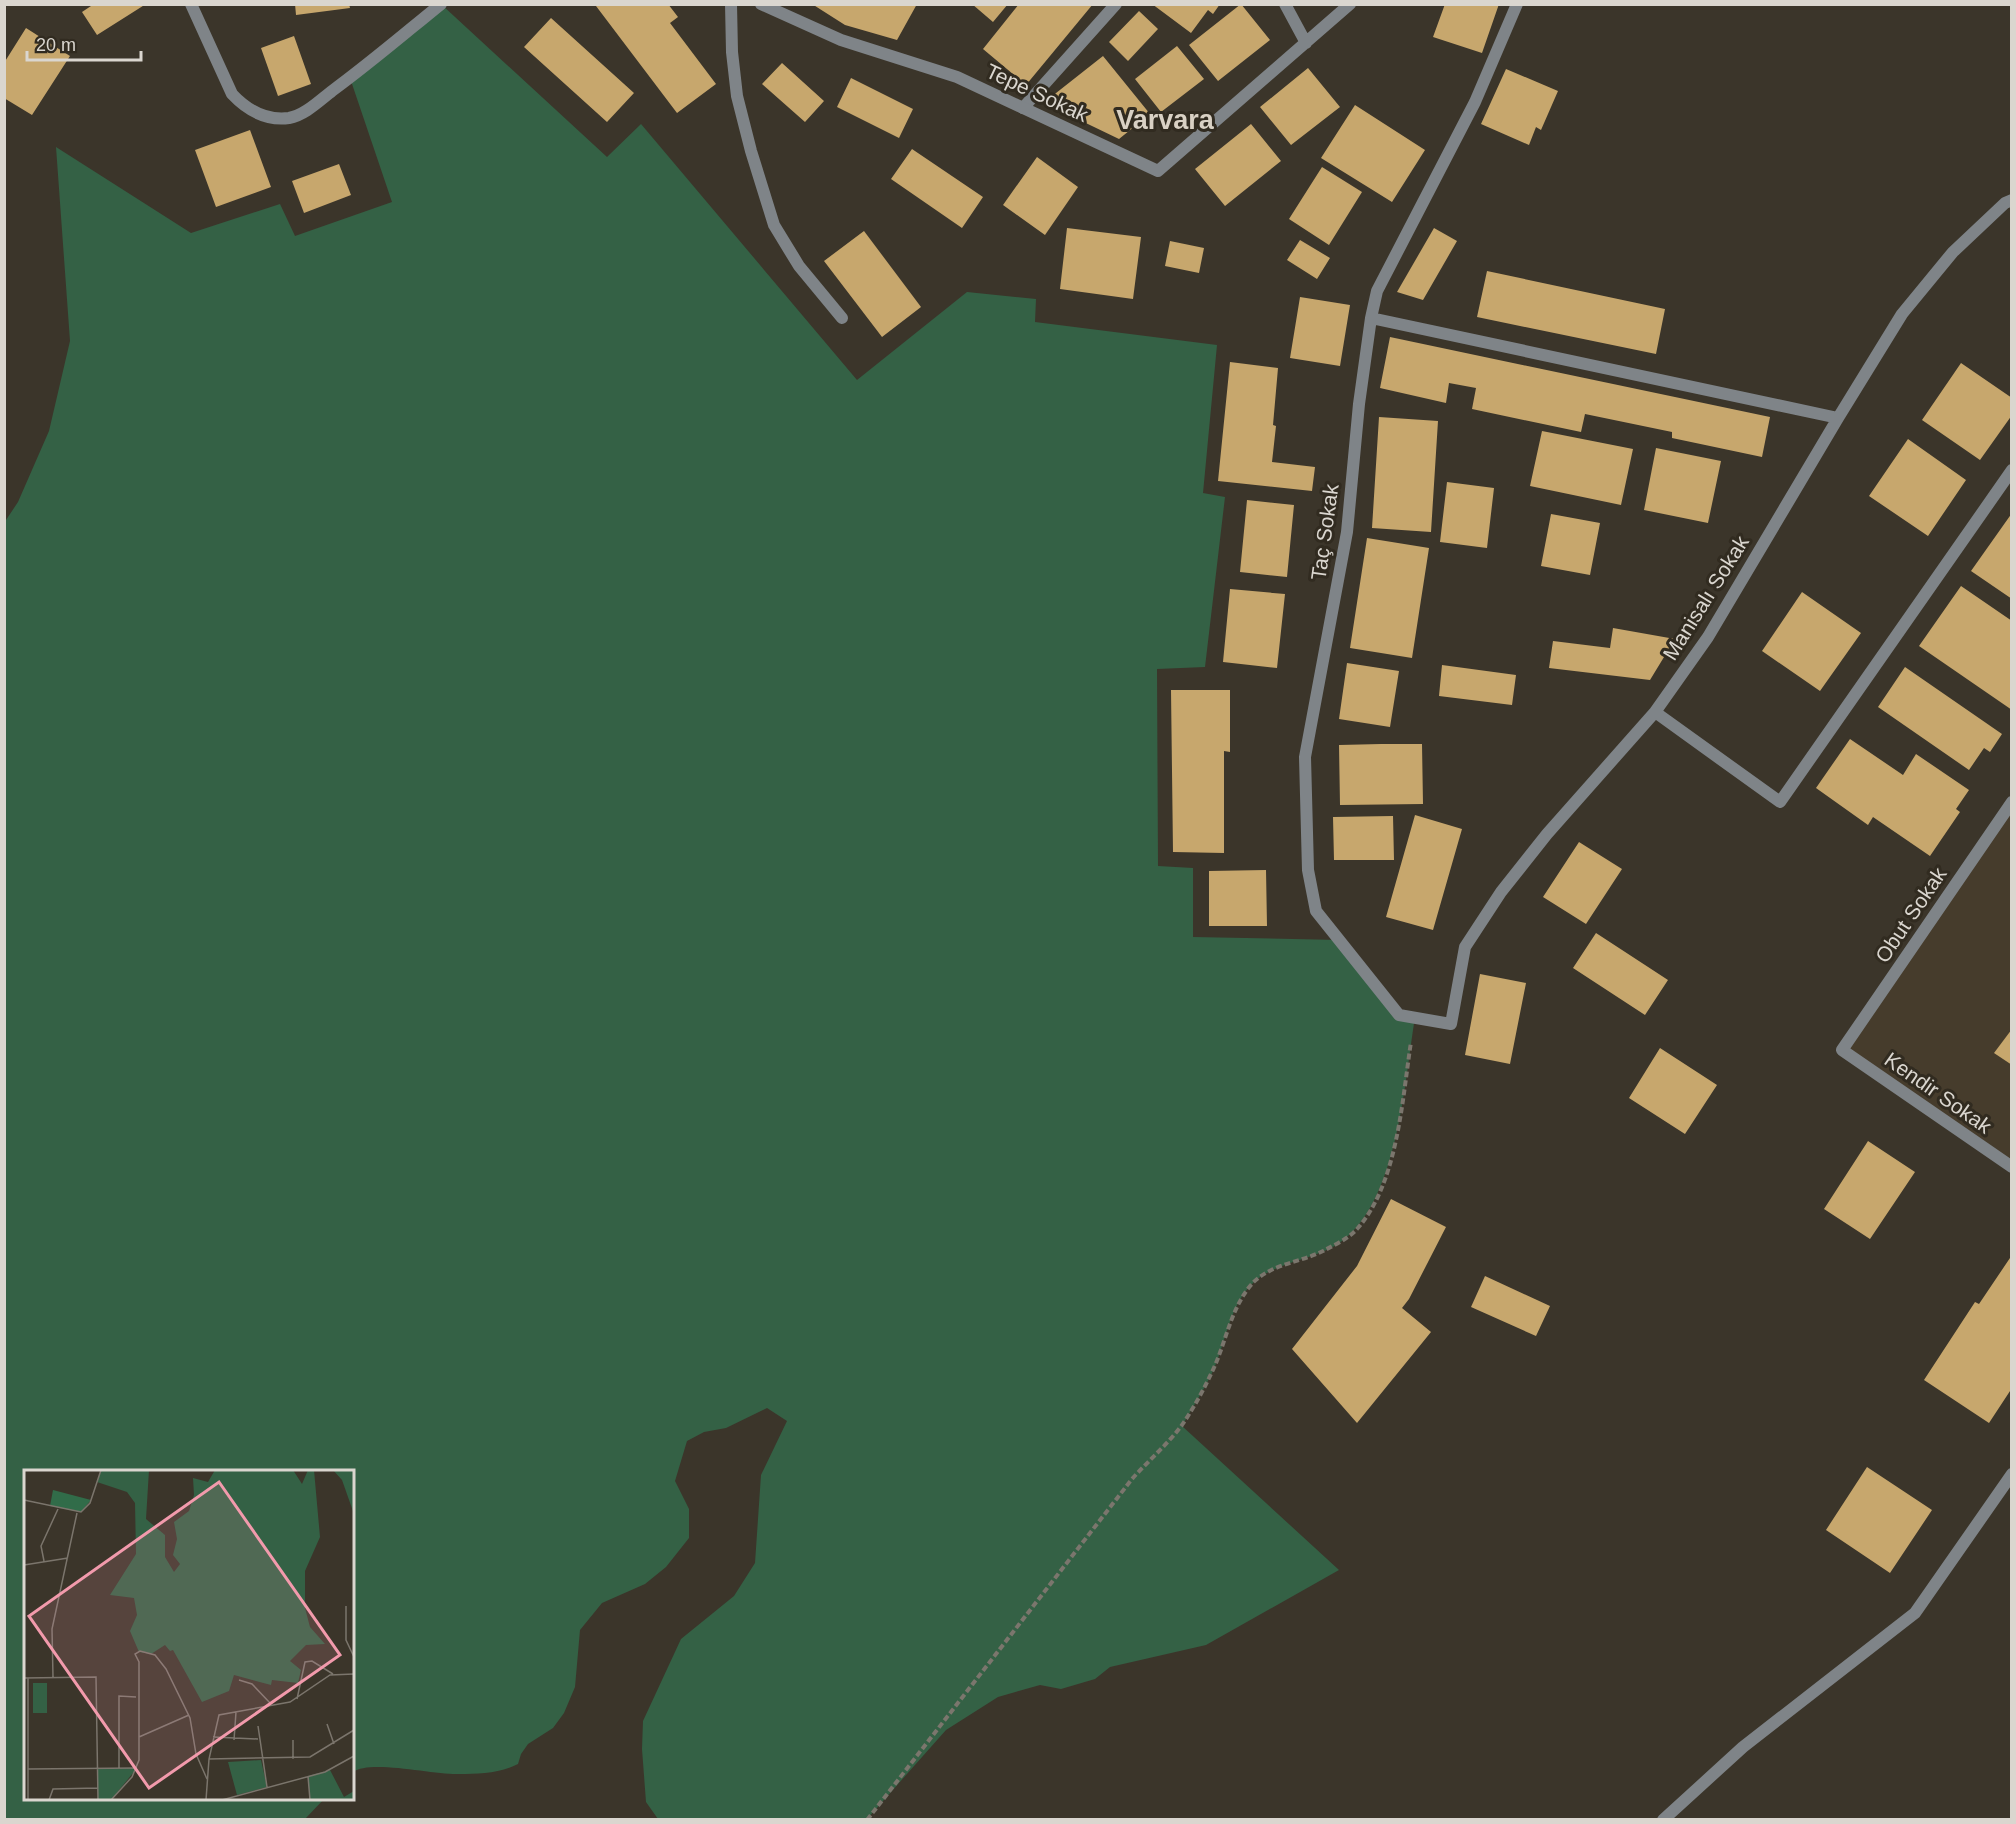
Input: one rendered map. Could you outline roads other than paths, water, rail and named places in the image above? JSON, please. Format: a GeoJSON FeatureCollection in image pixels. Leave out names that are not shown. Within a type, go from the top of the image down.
{"type":"FeatureCollection","features":[{"type":"Feature","properties":{"kind":"street"},"geometry":{"type":"LineString","coordinates":[[191,4],[232,94],[252,111],[279,119],[300,115],[350,78],[441,4]]}},
{"type":"Feature","properties":{"kind":"street"},"geometry":{"type":"LineString","coordinates":[[730,4],[737,96],[774,225],[799,266],[842,318]]}},
{"type":"Feature","properties":{"kind":"street","name":"Tepe Sokak"},"geometry":{"type":"LineString","coordinates":[[761,4],[841,40],[957,77],[1158,171],[1350,4]]}},
{"type":"Feature","properties":{"kind":"street"},"geometry":{"type":"LineString","coordinates":[[1023,108],[1116,4]]}},
{"type":"Feature","properties":{"kind":"street"},"geometry":{"type":"LineString","coordinates":[[1285,4],[1306,43]]}},
{"type":"Feature","properties":{"kind":"street","name":"Taç Sokak"},"geometry":{"type":"LineString","coordinates":[[1451,1024],[1399,1015],[1316,912],[1308,870],[1305,757],[1347,532],[1359,404],[1377,291],[1475,102],[1517,4]]}},
{"type":"Feature","properties":{"kind":"street","name":"Manisalı Sokak"},"geometry":{"type":"LineString","coordinates":[[1451,1024],[1465,947],[1501,892],[1547,834],[1655,712],[1708,637],[1902,314],[1953,252],[2009,204]]}},
{"type":"Feature","properties":{"kind":"street"},"geometry":{"type":"LineString","coordinates":[[1371,318],[1838,418]]}},
{"type":"Feature","properties":{"kind":"street"},"geometry":{"type":"LineString","coordinates":[[1655,712],[1780,802],[2012,470]]}},
{"type":"Feature","properties":{"kind":"street","name":"Obut Sokak"},"geometry":{"type":"LineString","coordinates":[[1842,1050],[2012,802]]}},
{"type":"Feature","properties":{"kind":"street","name":"Kendir Sokak"},"geometry":{"type":"LineString","coordinates":[[1842,1050],[2012,1167]]}},
{"type":"Feature","properties":{"kind":"street"},"geometry":{"type":"LineString","coordinates":[[1663,1820],[1743,1747],[1915,1613],[2012,1474]]}},
{"type":"Feature","properties":{"kind":"district","name":"Varvara"},"geometry":{"type":"Point","coordinates":[1165,120]}}]}
